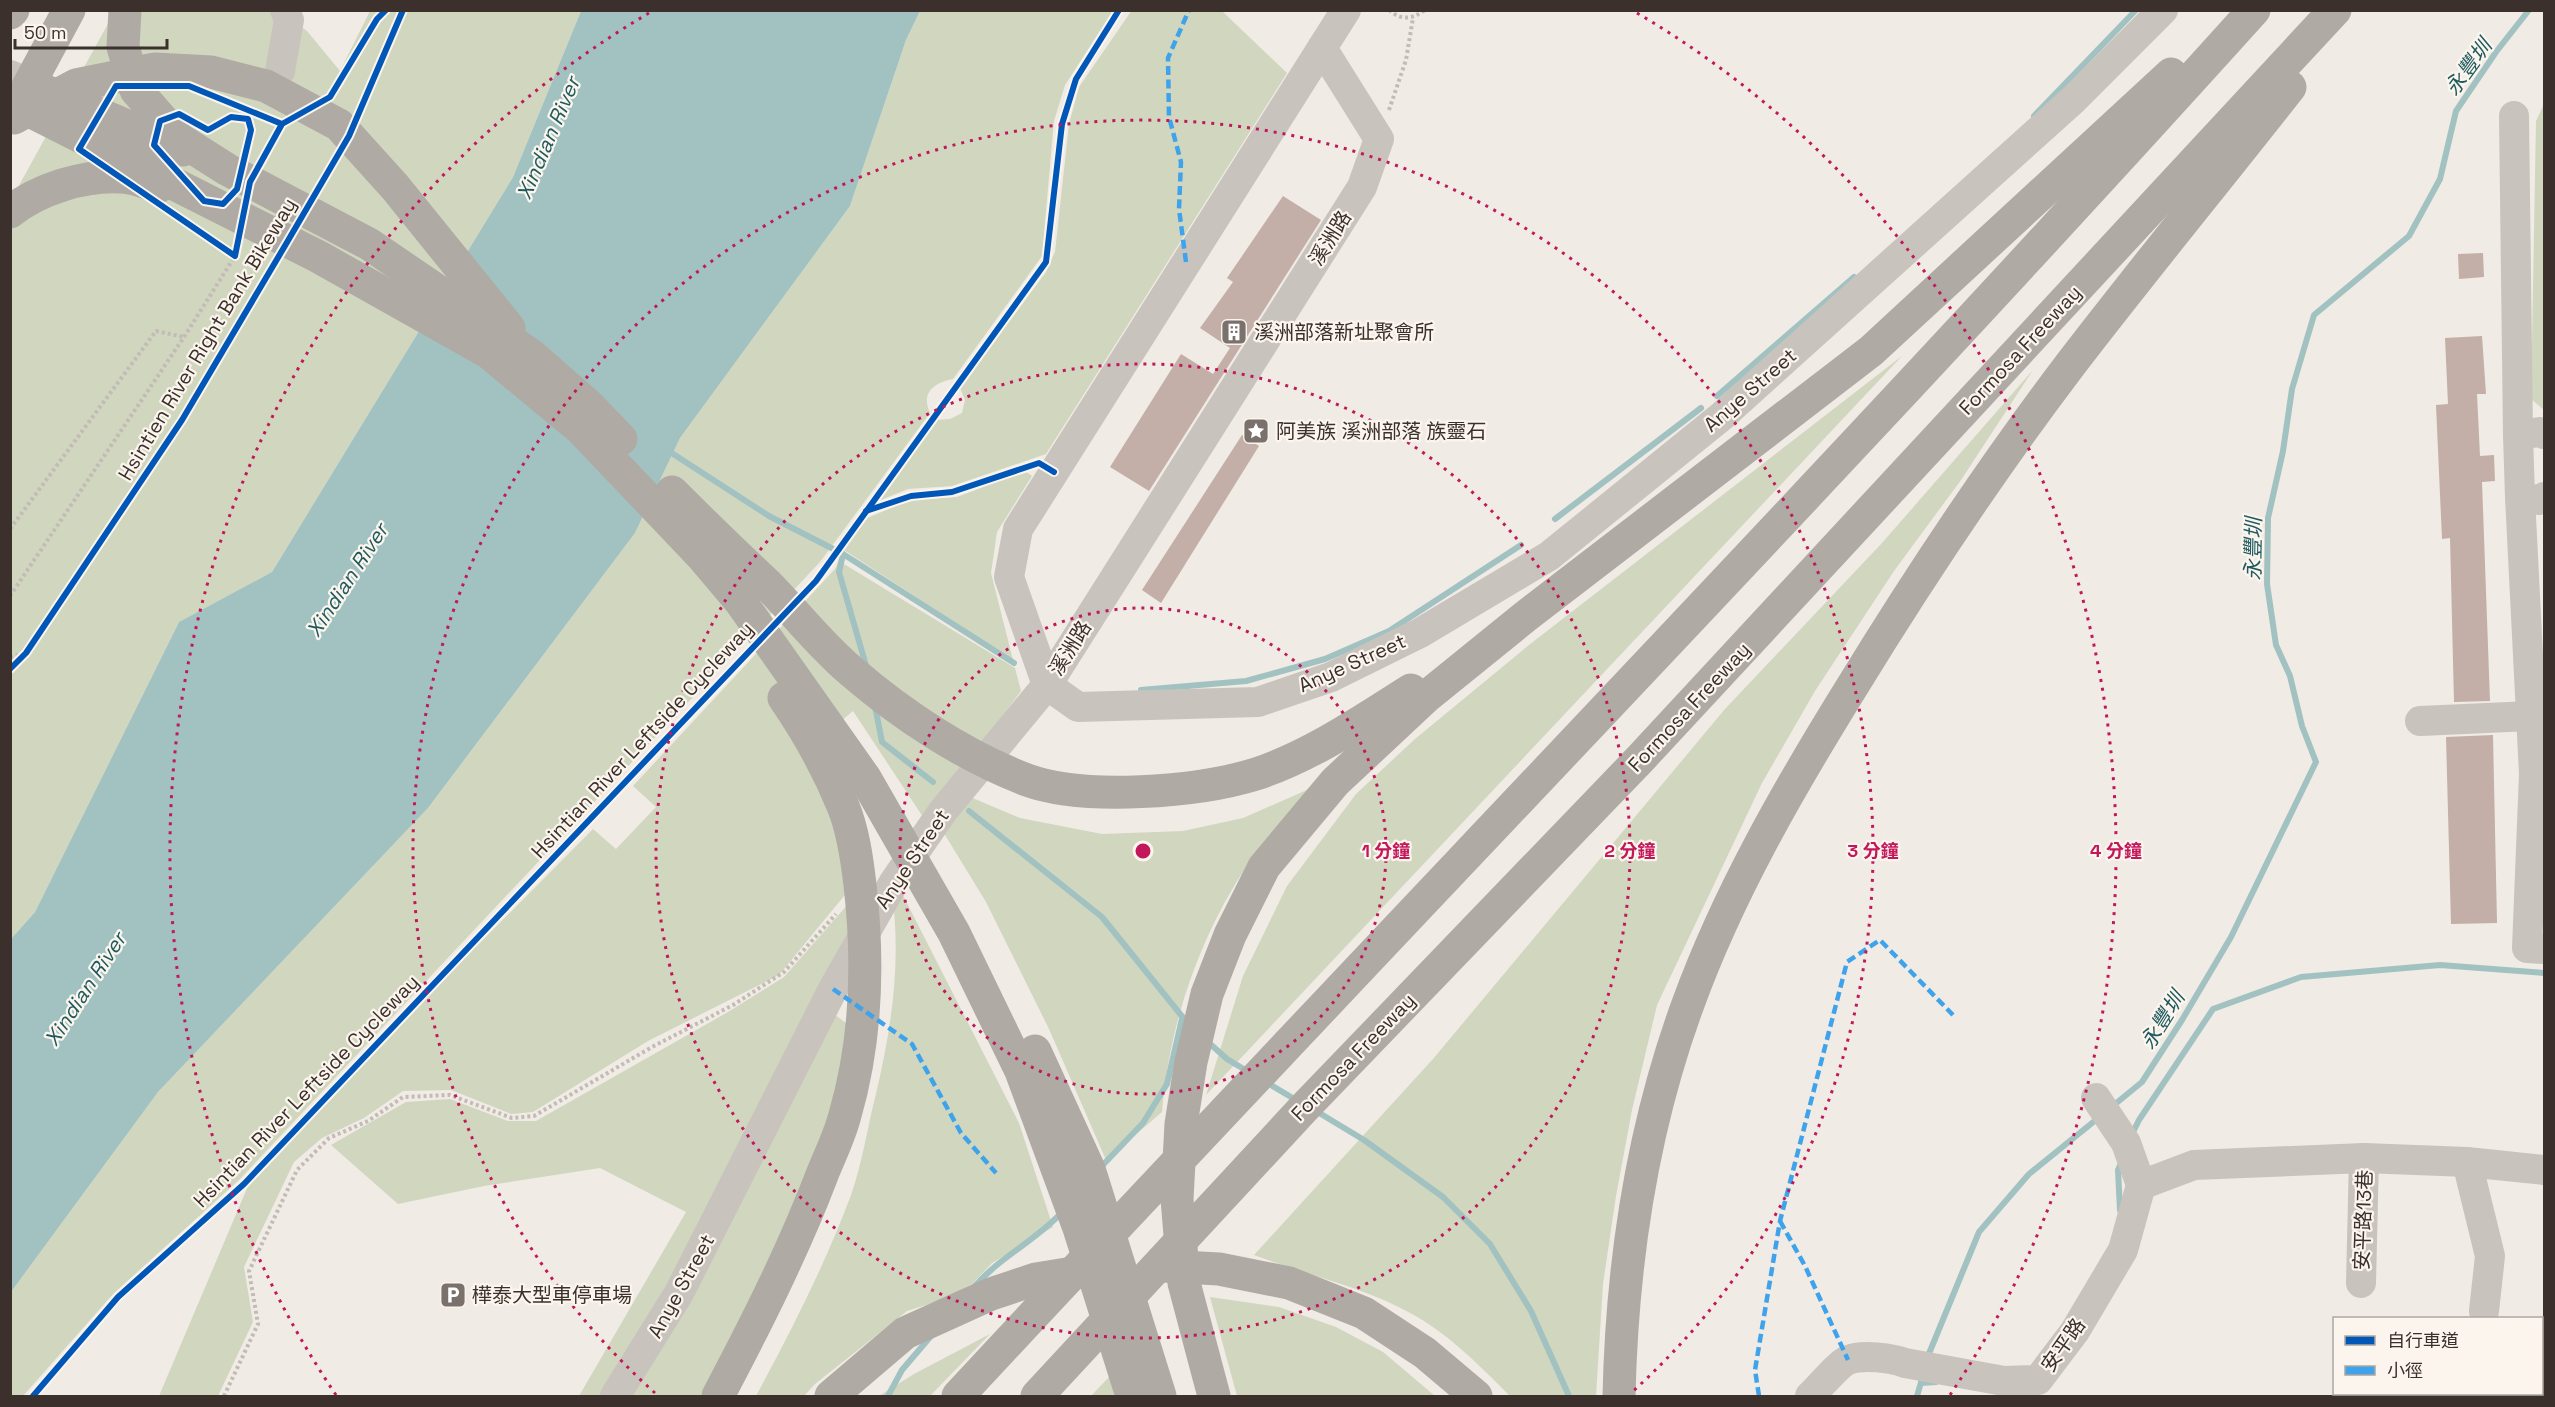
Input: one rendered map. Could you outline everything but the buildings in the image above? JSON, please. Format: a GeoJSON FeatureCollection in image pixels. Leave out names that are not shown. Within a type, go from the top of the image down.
{"type":"FeatureCollection","features":[{"type":"Feature","properties":{"kind":"highway"},"geometry":{"type":"LineString","coordinates":[[16,97],[69,10]]}},
{"type":"Feature","properties":{"kind":"highway"},"geometry":{"type":"LineString","coordinates":[[126,10],[123,47],[136,90],[179,139],[228,170],[369,244],[531,355],[589,406],[850,670],[927,730],[1028,780],[1066,789],[1155,790],[1202,785],[1256,774],[1305,753],[1365,720],[1526,616]]}},
{"type":"Feature","properties":{"kind":"highway"},"geometry":{"type":"LineString","coordinates":[[1214,1396],[1184,1283],[1177,1199],[1181,1124],[1191,1062],[1207,993],[1230,935],[1264,867],[1335,782],[1426,697],[1526,616],[1871,351],[2240,10]]}},
{"type":"Feature","properties":{"kind":"highway"},"geometry":{"type":"LineString","coordinates":[[958,1396],[1241,1092],[2050,236],[2254,10]]}},
{"type":"Feature","properties":{"kind":"highway","name":"Formosa Freeway"},"geometry":{"type":"LineString","coordinates":[[1037,1396],[1303,1108],[1640,759],[2335,10]]}},
{"type":"Feature","properties":{"kind":"highway"},"geometry":{"type":"LineString","coordinates":[[1619,1396],[1626,1285],[1638,1198],[1652,1125],[1687,1006],[1715,936],[1744,876],[1818,741],[1902,604],[1963,516],[2069,367],[2351,10]]}},
{"type":"Feature","properties":{"kind":"highway"},"geometry":{"type":"LineString","coordinates":[[16,97],[155,69],[211,72],[266,86],[339,125],[395,187],[531,355]]}},
{"type":"Feature","properties":{"kind":"highway"},"geometry":{"type":"LineString","coordinates":[[16,97],[228,170]]}},
{"type":"Feature","properties":{"kind":"highway"},"geometry":{"type":"LineString","coordinates":[[56,109],[212,201],[319,257],[488,352],[580,429],[702,556],[740,602],[865,778],[964,928]]}},
{"type":"Feature","properties":{"kind":"highway"},"geometry":{"type":"LineString","coordinates":[[10,212],[27,198],[80,182],[122,177],[212,201]]}},
{"type":"Feature","properties":{"kind":"highway"},"geometry":{"type":"LineString","coordinates":[[726,547],[795,639],[859,732],[964,928],[1032,1068],[1089,1169],[1160,1396]]}},
{"type":"Feature","properties":{"kind":"highway"},"geometry":{"type":"LineString","coordinates":[[718,1396],[747,1342],[809,1209],[845,1117],[856,1074],[865,999],[864,919],[853,840],[843,806],[797,717],[765,670],[740,602]]}},
{"type":"Feature","properties":{"kind":"highway"},"geometry":{"type":"LineString","coordinates":[[1032,1068],[1132,1396]]}},
{"type":"Feature","properties":{"kind":"highway"},"geometry":{"type":"LineString","coordinates":[[837,1390],[905,1333],[991,1294],[1036,1279],[1127,1265],[1219,1269],[1289,1283],[1364,1313],[1425,1353],[1476,1396]]}},
{"type":"Feature","properties":{"kind":"street"},"geometry":{"type":"LineString","coordinates":[[280,71],[289,20],[285,10]]}},
{"type":"Feature","properties":{"kind":"street","name":"溪洲路"},"geometry":{"type":"LineString","coordinates":[[1047,685],[1009,577],[1018,530],[1346,10]]}},
{"type":"Feature","properties":{"kind":"street","name":"Anye Street"},"geometry":{"type":"LineString","coordinates":[[615,1396],[679,1293],[833,989],[894,882],[943,811],[1047,685],[1078,707],[1258,702],[1331,677],[1410,638],[1549,556],[1722,416],[2074,99],[2163,10]]}},
{"type":"Feature","properties":{"kind":"street","name":"溪洲路"},"geometry":{"type":"LineString","coordinates":[[1047,685],[1362,187],[1379,139],[1322,48]]}},
{"type":"Feature","properties":{"kind":"street"},"geometry":{"type":"LineString","coordinates":[[2514,116],[2531,435],[2531,716],[2539,774],[2528,948],[2544,949]]}},
{"type":"Feature","properties":{"kind":"street"},"geometry":{"type":"LineString","coordinates":[[2420,721],[2531,716]]}},
{"type":"Feature","properties":{"kind":"street"},"geometry":{"type":"LineString","coordinates":[[2096,1098],[2126,1143],[2141,1185],[2194,1165],[2364,1158],[2467,1162],[2544,1170]]}},
{"type":"Feature","properties":{"kind":"street","name":"安平路13巷"},"geometry":{"type":"LineString","coordinates":[[2361,1283],[2364,1158]]}},
{"type":"Feature","properties":{"kind":"street"},"geometry":{"type":"LineString","coordinates":[[2467,1162],[2490,1256],[2484,1311]]}},
{"type":"Feature","properties":{"kind":"street","name":"安平路"},"geometry":{"type":"LineString","coordinates":[[1810,1396],[1848,1360],[1873,1358],[1892,1358],[1905,1363],[2004,1381],[2038,1380],[2074,1331],[2124,1250],[2141,1185]]}},
{"type":"Feature","properties":{"kind":"path"},"geometry":{"type":"LineString","coordinates":[[1389,10],[1398,17],[1413,18],[1425,10]]}},
{"type":"Feature","properties":{"kind":"path"},"geometry":{"type":"LineString","coordinates":[[1372,128],[1388,110],[1406,60],[1413,18]]}},
{"type":"Feature","properties":{"kind":"path"},"geometry":{"type":"LineString","coordinates":[[10,596],[184,337],[234,256],[237,245]]}},
{"type":"Feature","properties":{"kind":"path"},"geometry":{"type":"LineString","coordinates":[[225,249],[234,256]]}},
{"type":"Feature","properties":{"kind":"path"},"geometry":{"type":"LineString","coordinates":[[10,529],[156,331],[184,337]]}},
{"type":"Feature","properties":{"kind":"path"},"geometry":{"type":"LineString","coordinates":[[18,661],[33,643]]}},
{"type":"Feature","properties":{"kind":"path"},"geometry":{"type":"LineString","coordinates":[[10,657],[26,653]]}},
{"type":"Feature","properties":{"kind":"path"},"geometry":{"type":"LineString","coordinates":[[224,1396],[258,1324],[249,1271],[297,1170],[329,1138],[368,1121],[403,1097],[450,1095],[512,1118],[534,1116],[652,1047],[733,1005],[780,975],[838,912]]}},
{"type":"Feature","properties":{"kind":"green space"},"geometry":{"type":"Polygon","coordinates":[[[1132,10],[1222,11],[1287,73],[1046,454],[952,486],[908,489],[876,502],[936,420],[950,419],[962,413],[965,400],[960,388],[1046,272],[1055,252],[1069,124],[1079,87],[1132,10]]]}},
{"type":"Feature","properties":{"kind":"green space"},"geometry":{"type":"Polygon","coordinates":[[[115,11],[280,11],[307,31],[340,71],[370,11],[581,11],[513,177],[272,572],[179,622],[35,912],[11,939],[11,200],[115,11]]]}},
{"type":"Feature","properties":{"kind":"green space"},"geometry":{"type":"Polygon","coordinates":[[[920,11],[1113,11],[1065,85],[1054,121],[1042,256],[953,379],[940,383],[931,390],[927,400],[930,413],[820,562],[240,1179],[113,1294],[23,1396],[11,1396],[11,1292],[158,1092],[428,808],[635,533],[680,438],[850,206],[906,40],[920,11]]]}},
{"type":"Feature","properties":{"kind":"green space"},"geometry":{"type":"Polygon","coordinates":[[[2544,104],[2544,410],[2531,399],[2536,121],[2544,104]]]}},
{"type":"Feature","properties":{"kind":"green space"},"geometry":{"type":"Polygon","coordinates":[[[1902,356],[1206,1095],[1243,976],[1287,886],[1356,794],[1415,739],[1529,645],[1902,356]]]}},
{"type":"Feature","properties":{"kind":"green space"},"geometry":{"type":"Polygon","coordinates":[[[2033,370],[1961,480],[1894,571],[1815,691],[1762,783],[1657,1005],[1632,1110],[1616,1196],[1603,1284],[1596,1396],[1510,1396],[1452,1341],[1412,1314],[1374,1296],[1254,1255],[1433,1059],[1725,709],[1882,543],[2033,370]]]}},
{"type":"Feature","properties":{"kind":"green space"},"geometry":{"type":"Polygon","coordinates":[[[1025,471],[1032,476],[997,532],[991,573],[1013,660],[844,550],[865,519],[910,500],[957,497],[1025,471]]]}},
{"type":"Feature","properties":{"kind":"green space"},"geometry":{"type":"Polygon","coordinates":[[[839,561],[1015,668],[1021,691],[949,788],[1020,818],[1102,834],[1183,831],[1243,818],[1309,789],[1246,867],[1229,895],[1200,954],[1171,1048],[1162,1112],[1106,1160],[1049,1029],[986,902],[931,812],[925,820],[853,711],[803,753],[835,821],[853,885],[779,975],[648,1041],[533,1112],[511,1114],[451,1090],[403,1091],[364,1118],[322,1138],[294,1162],[244,1267],[253,1322],[218,1396],[159,1396],[248,1186],[457,966],[593,829],[616,849],[656,807],[633,786],[835,569],[839,561]]]}},
{"type":"Feature","properties":{"kind":"green space"},"geometry":{"type":"Polygon","coordinates":[[[887,864],[1019,1123],[1053,1227],[992,1263],[972,1284],[945,1299],[907,1311],[815,1384],[804,1396],[756,1396],[819,1272],[851,1195],[861,1159],[882,1068],[892,1010],[896,953],[895,923],[887,864]]]}},
{"type":"Feature","properties":{"kind":"green space"},"geometry":{"type":"Polygon","coordinates":[[[856,895],[861,935],[606,1396],[579,1396],[686,1212],[600,1168],[484,1186],[398,1204],[331,1145],[406,1102],[450,1099],[508,1121],[536,1121],[728,1012],[784,977],[856,895]]]}},
{"type":"Feature","properties":{"kind":"green space"},"geometry":{"type":"Polygon","coordinates":[[[834,1014],[855,1030],[817,1175],[708,1396],[627,1396],[834,1014]]]}},
{"type":"Feature","properties":{"kind":"green space"},"geometry":{"type":"Polygon","coordinates":[[[1210,1297],[1279,1307],[1336,1327],[1383,1352],[1435,1396],[1237,1396],[1210,1297]]]}},
{"type":"Feature","properties":{"kind":"green space"},"geometry":{"type":"Polygon","coordinates":[[[990,1334],[930,1396],[879,1396],[914,1374],[990,1334]]]}},
{"type":"Feature","properties":{"kind":"green space"},"geometry":{"type":"Polygon","coordinates":[[[1110,1376],[1115,1396],[1091,1396],[1110,1376]]]}},
{"type":"Feature","properties":{"kind":"water","name":"Xindian River"},"geometry":{"type":"Polygon","coordinates":[[[581,11],[920,11],[906,40],[850,206],[680,438],[635,533],[428,808],[158,1092],[11,1292],[11,939],[35,912],[179,622],[272,572],[513,177],[581,11]]]}},
{"type":"Feature","properties":{"kind":"waterway"},"geometry":{"type":"LineString","coordinates":[[2034,116],[2136,10]]}},
{"type":"Feature","properties":{"kind":"waterway","name":"永豐圳"},"geometry":{"type":"LineString","coordinates":[[2114,1105],[2142,1082],[2231,937],[2316,762],[2302,726],[2290,676],[2276,645],[2267,584],[2268,518],[2283,451],[2292,389],[2314,315],[2409,236],[2440,179],[2456,111],[2496,52],[2529,10]]}},
{"type":"Feature","properties":{"kind":"waterway"},"geometry":{"type":"LineString","coordinates":[[1717,396],[1854,277]]}},
{"type":"Feature","properties":{"kind":"waterway"},"geometry":{"type":"LineString","coordinates":[[1555,519],[1701,408]]}},
{"type":"Feature","properties":{"kind":"waterway"},"geometry":{"type":"LineString","coordinates":[[667,450],[769,516],[843,554],[1014,663]]}},
{"type":"Feature","properties":{"kind":"waterway"},"geometry":{"type":"LineString","coordinates":[[1141,690],[1246,681],[1325,659],[1389,631],[1521,545]]}},
{"type":"Feature","properties":{"kind":"waterway"},"geometry":{"type":"LineString","coordinates":[[843,554],[839,572],[867,669]]}},
{"type":"Feature","properties":{"kind":"waterway"},"geometry":{"type":"LineString","coordinates":[[875,706],[882,742],[933,782]]}},
{"type":"Feature","properties":{"kind":"waterway"},"geometry":{"type":"LineString","coordinates":[[969,811],[1102,917],[1189,1025]]}},
{"type":"Feature","properties":{"kind":"waterway"},"geometry":{"type":"LineString","coordinates":[[2132,1134],[2213,1009],[2301,977],[2440,965],[2544,973]]}},
{"type":"Feature","properties":{"kind":"waterway"},"geometry":{"type":"LineString","coordinates":[[1099,1169],[1143,1123],[1167,1084],[1182,1019]]}},
{"type":"Feature","properties":{"kind":"waterway"},"geometry":{"type":"LineString","coordinates":[[1208,1042],[1227,1059],[1247,1071]]}},
{"type":"Feature","properties":{"kind":"waterway"},"geometry":{"type":"LineString","coordinates":[[1266,1082],[1296,1100]]}},
{"type":"Feature","properties":{"kind":"waterway"},"geometry":{"type":"LineString","coordinates":[[1316,1111],[1364,1140],[1443,1197],[1490,1244],[1531,1311],[1569,1396]]}},
{"type":"Feature","properties":{"kind":"waterway","name":"永豐圳"},"geometry":{"type":"LineString","coordinates":[[1928,1356],[1979,1232],[2029,1174],[2097,1119]]}},
{"type":"Feature","properties":{"kind":"waterway"},"geometry":{"type":"LineString","coordinates":[[2120,1210],[2118,1170],[2122,1161]]}},
{"type":"Feature","properties":{"kind":"waterway"},"geometry":{"type":"LineString","coordinates":[[975,1286],[985,1275],[1042,1231],[1063,1211]]}},
{"type":"Feature","properties":{"kind":"waterway"},"geometry":{"type":"LineString","coordinates":[[888,1396],[902,1370],[931,1336]]}},
{"type":"Feature","properties":{"kind":"waterway","name":"永豐圳"},"geometry":{"type":"LineString","coordinates":[[1917,1396],[1922,1379]]}},
{"type":"Feature","properties":{"kind":"waterway"},"geometry":{"type":"LineString","coordinates":[[1921,1383],[1936,1382]]}},
{"type":"Feature","properties":{"kind":"marked path"},"geometry":{"type":"LineString","coordinates":[[1186,262],[1179,209],[1181,162],[1169,117],[1168,58],[1189,10]]}},
{"type":"Feature","properties":{"kind":"marked path"},"geometry":{"type":"LineString","coordinates":[[1759,1396],[1755,1370],[1780,1221],[1847,962],[1880,940],[1953,1015]]}},
{"type":"Feature","properties":{"kind":"marked path"},"geometry":{"type":"LineString","coordinates":[[833,989],[912,1044],[961,1133],[996,1173]]}},
{"type":"Feature","properties":{"kind":"marked path"},"geometry":{"type":"LineString","coordinates":[[1780,1221],[1805,1266],[1848,1360]]}},
{"type":"Feature","properties":{"kind":"cycle path","name":"Hsintien River Right Bank Bikeway"},"geometry":{"type":"LineString","coordinates":[[282,124],[189,86],[116,86],[79,149],[235,256],[250,182],[282,124],[330,97],[377,19],[386,10]]}},
{"type":"Feature","properties":{"kind":"cycle path","name":"Hsintien River Right Bank Bikeway"},"geometry":{"type":"LineString","coordinates":[[10,669],[26,653],[182,420],[349,136],[403,10]]}},
{"type":"Feature","properties":{"kind":"cycle path","name":"Hsintian River Leftside Cycleway"},"geometry":{"type":"LineString","coordinates":[[33,1396],[118,1297],[244,1184],[816,581],[1046,262],[1062,124],[1076,79],[1119,10]]}},
{"type":"Feature","properties":{"kind":"cycle path"},"geometry":{"type":"LineString","coordinates":[[179,114],[208,130],[231,117],[248,119],[251,130],[237,189],[223,204],[204,201],[154,145],[160,121],[179,114]]}},
{"type":"Feature","properties":{"kind":"cycle path"},"geometry":{"type":"LineString","coordinates":[[866,511],[911,496],[952,492],[1039,463],[1054,472]]}},
{"type":"Feature","properties":{"kind":"place","name":"溪洲部落新址聚會所"},"geometry":{"type":"Point","coordinates":[1234,332]}},
{"type":"Feature","properties":{"kind":"place","name":"阿美族 溪洲部落 族靈石"},"geometry":{"type":"Point","coordinates":[1256,431]}},
{"type":"Feature","properties":{"kind":"place","name":"樺泰大型車停車場"},"geometry":{"type":"Point","coordinates":[453,1295]}}]}
